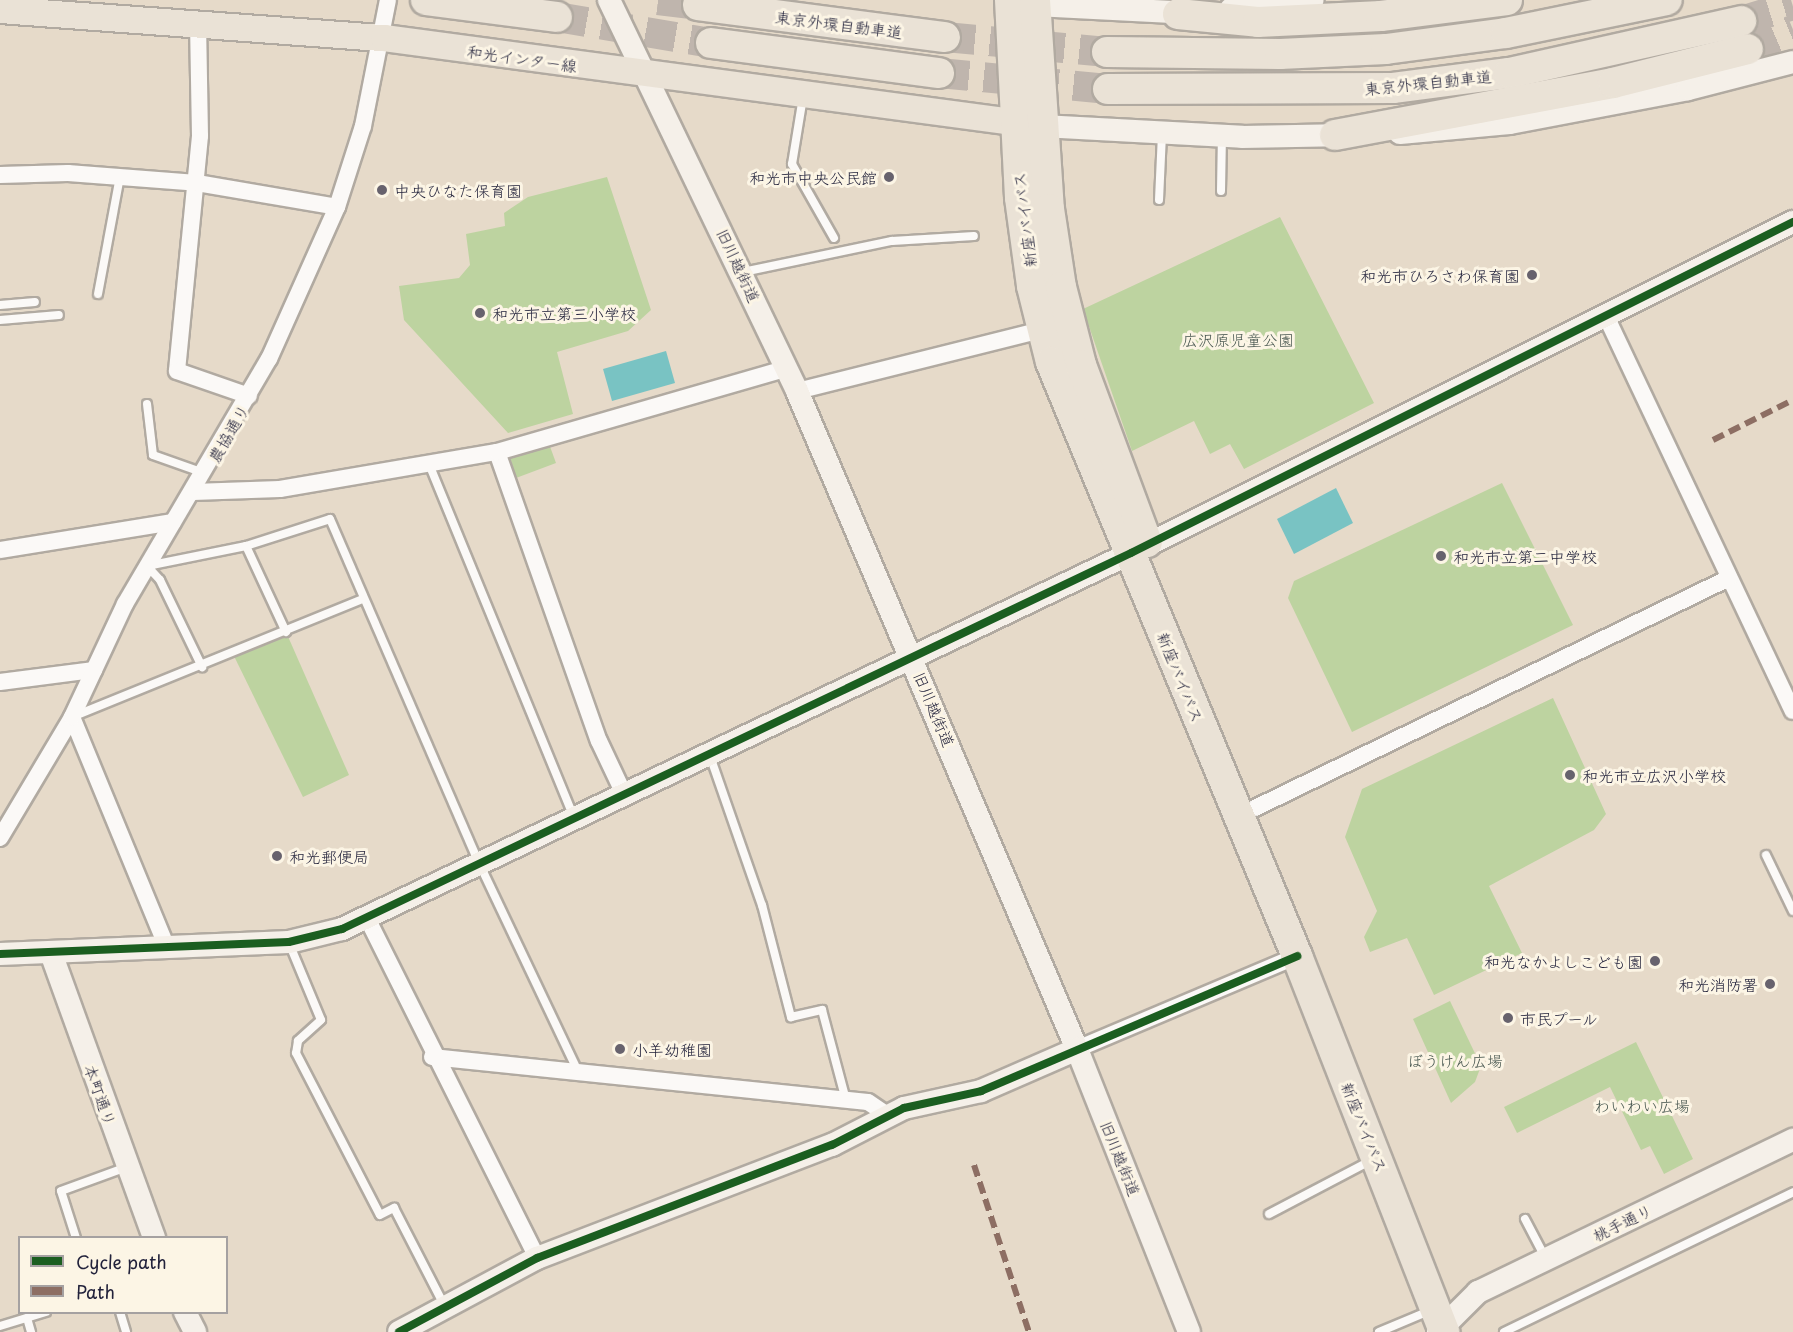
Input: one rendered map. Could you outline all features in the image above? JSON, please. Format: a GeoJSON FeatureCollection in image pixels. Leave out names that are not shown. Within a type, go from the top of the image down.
{"type":"FeatureCollection","features":[{"type":"Feature","properties":{"kind":"highway"},"geometry":{"type":"LineString","coordinates":[[426,0],[557,17]]}},
{"type":"Feature","properties":{"kind":"highway"},"geometry":{"type":"LineString","coordinates":[[1178,14],[1269,21],[1381,16],[1506,0]]}},
{"type":"Feature","properties":{"kind":"highway"},"geometry":{"type":"LineString","coordinates":[[1107,52],[1280,54],[1386,49],[1506,33],[1667,0]]}},
{"type":"Feature","properties":{"kind":"highway","name":"新座バイパス"},"geometry":{"type":"LineString","coordinates":[[1022,1],[1029,124],[1049,209],[1069,322],[1139,549],[1297,956],[1447,1324]]}},
{"type":"Feature","properties":{"kind":"highway","name":"東京外環自動車道"},"geometry":{"type":"LineString","coordinates":[[698,5],[945,37]]}},
{"type":"Feature","properties":{"kind":"highway","name":"東京外環自動車道"},"geometry":{"type":"LineString","coordinates":[[1108,88],[1393,88],[1509,73],[1744,35],[1613,83],[1335,135]]}},
{"type":"Feature","properties":{"kind":"highway"},"geometry":{"type":"LineString","coordinates":[[711,43],[939,73]]}},
{"type":"Feature","properties":{"kind":"highway","name":"新座バイパス"},"geometry":{"type":"LineString","coordinates":[[1029,124],[1020,198],[1041,330],[1255,808],[1447,1324]]}},
{"type":"Feature","properties":{"kind":"main road"},"geometry":{"type":"LineString","coordinates":[[1004,0],[1022,1]]}},
{"type":"Feature","properties":{"kind":"main road","name":"和光インター線"},"geometry":{"type":"LineString","coordinates":[[0,10],[98,14],[384,38],[804,96],[1029,124]]}},
{"type":"Feature","properties":{"kind":"main road"},"geometry":{"type":"LineString","coordinates":[[0,27],[98,14]]}},
{"type":"Feature","properties":{"kind":"street","name":"農協通り"},"geometry":{"type":"LineString","coordinates":[[0,838],[72,717],[94,670],[172,522],[205,473],[249,396],[337,207],[384,38],[388,0]]}},
{"type":"Feature","properties":{"kind":"street","name":"旧川越街道"},"geometry":{"type":"LineString","coordinates":[[609,0],[648,75],[788,368],[1077,1049],[1189,1332]]}},
{"type":"Feature","properties":{"kind":"street"},"geometry":{"type":"LineString","coordinates":[[1022,1],[1178,14],[1312,0]]}},
{"type":"Feature","properties":{"kind":"street"},"geometry":{"type":"LineString","coordinates":[[198,22],[197,183],[177,371],[249,396]]}},
{"type":"Feature","properties":{"kind":"street"},"geometry":{"type":"LineString","coordinates":[[1029,124],[1222,136],[1447,132],[1510,123],[1688,89],[1793,62]]}},
{"type":"Feature","properties":{"kind":"street"},"geometry":{"type":"LineString","coordinates":[[0,175],[120,177],[197,183],[337,207]]}},
{"type":"Feature","properties":{"kind":"street"},"geometry":{"type":"LineString","coordinates":[[0,954],[289,942],[319,937],[709,754],[911,654],[1139,549],[1793,222]]}},
{"type":"Feature","properties":{"kind":"street"},"geometry":{"type":"LineString","coordinates":[[1605,314],[1793,711]]}},
{"type":"Feature","properties":{"kind":"street"},"geometry":{"type":"LineString","coordinates":[[797,391],[1041,330]]}},
{"type":"Feature","properties":{"kind":"street"},"geometry":{"type":"LineString","coordinates":[[193,492],[280,489],[497,452],[788,368]]}},
{"type":"Feature","properties":{"kind":"street"},"geometry":{"type":"LineString","coordinates":[[497,452],[599,741],[624,794]]}},
{"type":"Feature","properties":{"kind":"street"},"geometry":{"type":"LineString","coordinates":[[0,550],[172,522]]}},
{"type":"Feature","properties":{"kind":"street"},"geometry":{"type":"LineString","coordinates":[[1255,808],[1729,578]]}},
{"type":"Feature","properties":{"kind":"street"},"geometry":{"type":"LineString","coordinates":[[0,682],[94,670]]}},
{"type":"Feature","properties":{"kind":"street"},"geometry":{"type":"LineString","coordinates":[[72,717],[167,948]]}},
{"type":"Feature","properties":{"kind":"street"},"geometry":{"type":"LineString","coordinates":[[0,809],[20,807]]}},
{"type":"Feature","properties":{"kind":"street"},"geometry":{"type":"LineString","coordinates":[[366,916],[432,1058],[537,1258]]}},
{"type":"Feature","properties":{"kind":"street","name":"本町通り"},"geometry":{"type":"LineString","coordinates":[[51,952],[153,1236]]}},
{"type":"Feature","properties":{"kind":"street"},"geometry":{"type":"LineString","coordinates":[[399,1332],[446,1309],[537,1258],[832,1145],[887,1115],[981,1091],[1297,956]]}},
{"type":"Feature","properties":{"kind":"street"},"geometry":{"type":"LineString","coordinates":[[432,1058],[577,1069],[867,1102],[887,1115]]}},
{"type":"Feature","properties":{"kind":"street","name":"桃手通り"},"geometry":{"type":"LineString","coordinates":[[1447,1324],[1478,1292],[1793,1140]]}},
{"type":"Feature","properties":{"kind":"street"},"geometry":{"type":"LineString","coordinates":[[186,1314],[195,1332]]}},
{"type":"Feature","properties":{"kind":"lane"},"geometry":{"type":"LineString","coordinates":[[804,96],[792,164],[834,238]]}},
{"type":"Feature","properties":{"kind":"lane"},"geometry":{"type":"LineString","coordinates":[[1159,200],[1162,133]]}},
{"type":"Feature","properties":{"kind":"lane"},"geometry":{"type":"LineString","coordinates":[[1221,191],[1222,136]]}},
{"type":"Feature","properties":{"kind":"lane"},"geometry":{"type":"LineString","coordinates":[[98,294],[120,177]]}},
{"type":"Feature","properties":{"kind":"lane"},"geometry":{"type":"LineString","coordinates":[[743,272],[892,241],[974,236]]}},
{"type":"Feature","properties":{"kind":"lane"},"geometry":{"type":"LineString","coordinates":[[0,305],[35,302]]}},
{"type":"Feature","properties":{"kind":"lane"},"geometry":{"type":"LineString","coordinates":[[0,320],[59,315]]}},
{"type":"Feature","properties":{"kind":"lane"},"geometry":{"type":"LineString","coordinates":[[147,404],[153,455],[205,473]]}},
{"type":"Feature","properties":{"kind":"lane"},"geometry":{"type":"LineString","coordinates":[[429,464],[574,817]]}},
{"type":"Feature","properties":{"kind":"lane"},"geometry":{"type":"LineString","coordinates":[[147,567],[246,546],[330,519],[480,863],[577,1069]]}},
{"type":"Feature","properties":{"kind":"lane"},"geometry":{"type":"LineString","coordinates":[[246,546],[286,632]]}},
{"type":"Feature","properties":{"kind":"lane"},"geometry":{"type":"LineString","coordinates":[[147,567],[160,580],[202,667]]}},
{"type":"Feature","properties":{"kind":"lane"},"geometry":{"type":"LineString","coordinates":[[72,717],[202,667],[363,599]]}},
{"type":"Feature","properties":{"kind":"lane"},"geometry":{"type":"LineString","coordinates":[[709,754],[762,904],[791,1017],[822,1010],[846,1100]]}},
{"type":"Feature","properties":{"kind":"lane"},"geometry":{"type":"LineString","coordinates":[[1766,855],[1793,911]]}},
{"type":"Feature","properties":{"kind":"lane"},"geometry":{"type":"LineString","coordinates":[[289,942],[321,1020],[298,1041],[296,1053],[380,1215],[394,1208],[446,1309]]}},
{"type":"Feature","properties":{"kind":"lane"},"geometry":{"type":"LineString","coordinates":[[1269,1214],[1378,1158]]}},
{"type":"Feature","properties":{"kind":"lane"},"geometry":{"type":"LineString","coordinates":[[75,1236],[61,1191],[127,1167]]}},
{"type":"Feature","properties":{"kind":"lane"},"geometry":{"type":"LineString","coordinates":[[1504,1332],[1793,1192]]}},
{"type":"Feature","properties":{"kind":"lane"},"geometry":{"type":"LineString","coordinates":[[1525,1219],[1546,1259]]}},
{"type":"Feature","properties":{"kind":"lane"},"geometry":{"type":"LineString","coordinates":[[0,1326],[40,1314]]}},
{"type":"Feature","properties":{"kind":"lane"},"geometry":{"type":"LineString","coordinates":[[121,1314],[126,1332]]}},
{"type":"Feature","properties":{"kind":"lane"},"geometry":{"type":"LineString","coordinates":[[27,1318],[32,1332]]}},
{"type":"Feature","properties":{"kind":"lane"},"geometry":{"type":"LineString","coordinates":[[1379,1332],[1447,1324]]}},
{"type":"Feature","properties":{"kind":"green space"},"geometry":{"type":"Polygon","coordinates":[[[607,177],[651,310],[628,331],[557,352],[573,414],[508,433],[404,320],[399,286],[459,278],[470,265],[466,234],[505,226],[504,213],[528,197],[607,177]]]}},
{"type":"Feature","properties":{"kind":"green space","name":"広沢原児童公園"},"geometry":{"type":"Polygon","coordinates":[[[1280,217],[1374,403],[1244,469],[1230,444],[1210,454],[1194,421],[1132,451],[1083,309],[1280,217]]]}},
{"type":"Feature","properties":{"kind":"green space"},"geometry":{"type":"Polygon","coordinates":[[[548,441],[556,463],[516,478],[509,454],[548,441]]]}},
{"type":"Feature","properties":{"kind":"green space"},"geometry":{"type":"Polygon","coordinates":[[[1502,483],[1573,625],[1352,732],[1288,598],[1294,581],[1502,483]]]}},
{"type":"Feature","properties":{"kind":"green space"},"geometry":{"type":"Polygon","coordinates":[[[286,632],[349,775],[303,797],[233,654],[286,632]]]}},
{"type":"Feature","properties":{"kind":"green space"},"geometry":{"type":"Polygon","coordinates":[[[1553,698],[1606,814],[1594,830],[1489,886],[1522,953],[1434,995],[1407,938],[1370,952],[1364,937],[1377,911],[1345,837],[1362,789],[1553,698]]]}},
{"type":"Feature","properties":{"kind":"green space","name":"ぼうけん広場"},"geometry":{"type":"Polygon","coordinates":[[[1450,1001],[1481,1066],[1475,1082],[1451,1103],[1413,1019],[1450,1001]]]}},
{"type":"Feature","properties":{"kind":"green space","name":"わいわい広場"},"geometry":{"type":"Polygon","coordinates":[[[1636,1042],[1693,1159],[1664,1174],[1650,1146],[1641,1150],[1610,1087],[1517,1133],[1504,1107],[1636,1042]]]}},
{"type":"Feature","properties":{"kind":"water"},"geometry":{"type":"Polygon","coordinates":[[[666,351],[675,383],[612,401],[603,369],[666,351]]]}},
{"type":"Feature","properties":{"kind":"water"},"geometry":{"type":"Polygon","coordinates":[[[1336,488],[1353,523],[1294,554],[1277,519],[1336,488]]]}},
{"type":"Feature","properties":{"kind":"tunnel"},"geometry":{"type":"LineString","coordinates":[[658,0],[698,5]]}},
{"type":"Feature","properties":{"kind":"tunnel"},"geometry":{"type":"LineString","coordinates":[[1741,21],[1793,5]]}},
{"type":"Feature","properties":{"kind":"tunnel"},"geometry":{"type":"LineString","coordinates":[[557,17],[711,43]]}},
{"type":"Feature","properties":{"kind":"tunnel"},"geometry":{"type":"LineString","coordinates":[[1748,49],[1793,30]]}},
{"type":"Feature","properties":{"kind":"tunnel"},"geometry":{"type":"LineString","coordinates":[[945,37],[1107,52]]}},
{"type":"Feature","properties":{"kind":"tunnel"},"geometry":{"type":"LineString","coordinates":[[939,73],[1108,89]]}},
{"type":"Feature","properties":{"kind":"marked path"},"geometry":{"type":"LineString","coordinates":[[1713,440],[1793,400]]}},
{"type":"Feature","properties":{"kind":"marked path"},"geometry":{"type":"LineString","coordinates":[[974,1165],[1029,1332]]}},
{"type":"Feature","properties":{"kind":"cycle path"},"geometry":{"type":"LineString","coordinates":[[0,954],[289,942],[342,929],[1131,553],[1793,222]]}},
{"type":"Feature","properties":{"kind":"cycle path"},"geometry":{"type":"LineString","coordinates":[[399,1332],[537,1258],[832,1145],[904,1108],[981,1091],[1297,956]]}},
{"type":"Feature","properties":{"kind":"place","name":"和光市中央公民館"},"geometry":{"type":"Point","coordinates":[889,177]}},
{"type":"Feature","properties":{"kind":"place","name":"中央ひなた保育園"},"geometry":{"type":"Point","coordinates":[382,190]}},
{"type":"Feature","properties":{"kind":"place","name":"和光市ひろさわ保育園"},"geometry":{"type":"Point","coordinates":[1532,275]}},
{"type":"Feature","properties":{"kind":"place","name":"和光市立第三小学校"},"geometry":{"type":"Point","coordinates":[480,313]}},
{"type":"Feature","properties":{"kind":"place","name":"和光市立第二中学校"},"geometry":{"type":"Point","coordinates":[1441,556]}},
{"type":"Feature","properties":{"kind":"place","name":"和光市立広沢小学校"},"geometry":{"type":"Point","coordinates":[1570,775]}},
{"type":"Feature","properties":{"kind":"place","name":"和光郵便局"},"geometry":{"type":"Point","coordinates":[277,856]}},
{"type":"Feature","properties":{"kind":"place","name":"和光なかよしこども園"},"geometry":{"type":"Point","coordinates":[1655,961]}},
{"type":"Feature","properties":{"kind":"place","name":"和光消防署"},"geometry":{"type":"Point","coordinates":[1770,984]}},
{"type":"Feature","properties":{"kind":"place","name":"市民プール"},"geometry":{"type":"Point","coordinates":[1508,1018]}},
{"type":"Feature","properties":{"kind":"place","name":"小羊幼稚園"},"geometry":{"type":"Point","coordinates":[620,1049]}}]}
